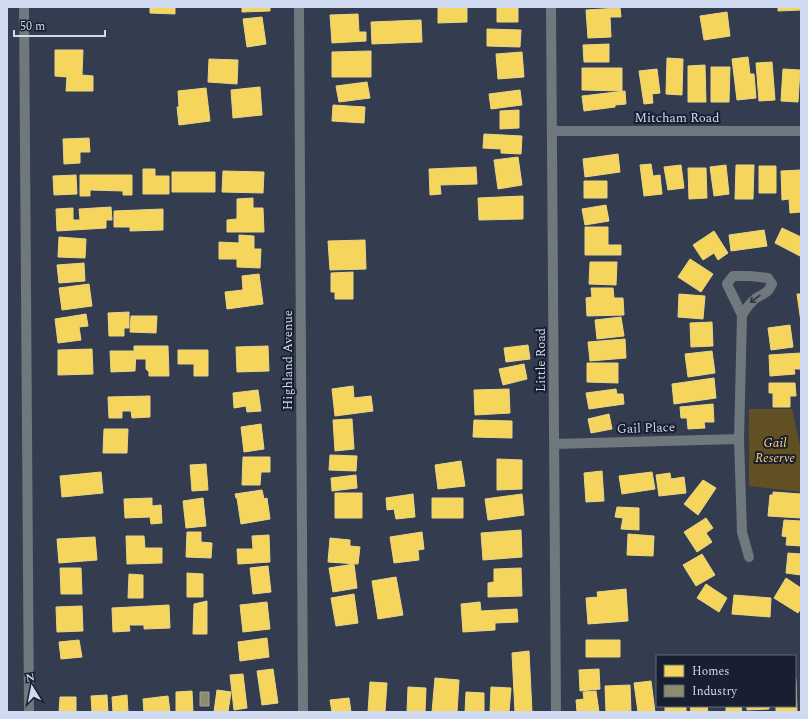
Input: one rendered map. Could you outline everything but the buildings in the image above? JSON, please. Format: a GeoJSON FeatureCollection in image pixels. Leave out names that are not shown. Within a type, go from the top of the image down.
{"type":"FeatureCollection","features":[{"type":"Feature","properties":{"kind":"street"},"geometry":{"type":"LineString","coordinates":[[24,7],[29,712]]}},
{"type":"Feature","properties":{"kind":"street","name":"Highland Avenue"},"geometry":{"type":"LineString","coordinates":[[299,7],[303,712]]}},
{"type":"Feature","properties":{"kind":"street","name":"Little Road"},"geometry":{"type":"LineString","coordinates":[[551,7],[556,712]]}},
{"type":"Feature","properties":{"kind":"street","name":"Mitcham Road"},"geometry":{"type":"LineString","coordinates":[[552,131],[801,131]]}},
{"type":"Feature","properties":{"kind":"street"},"geometry":{"type":"LineString","coordinates":[[742,315],[756,298],[769,291],[772,284],[768,278],[733,276],[727,284],[742,315],[739,438],[742,532],[749,557]]}},
{"type":"Feature","properties":{"kind":"street","name":"Gail Place"},"geometry":{"type":"LineString","coordinates":[[554,444],[739,438]]}},
{"type":"Feature","properties":{"kind":"green space","name":"Gail Reserve"},"geometry":{"type":"Polygon","coordinates":[[[749,409],[792,409],[801,450],[801,492],[749,486],[749,409]]]}}]}
